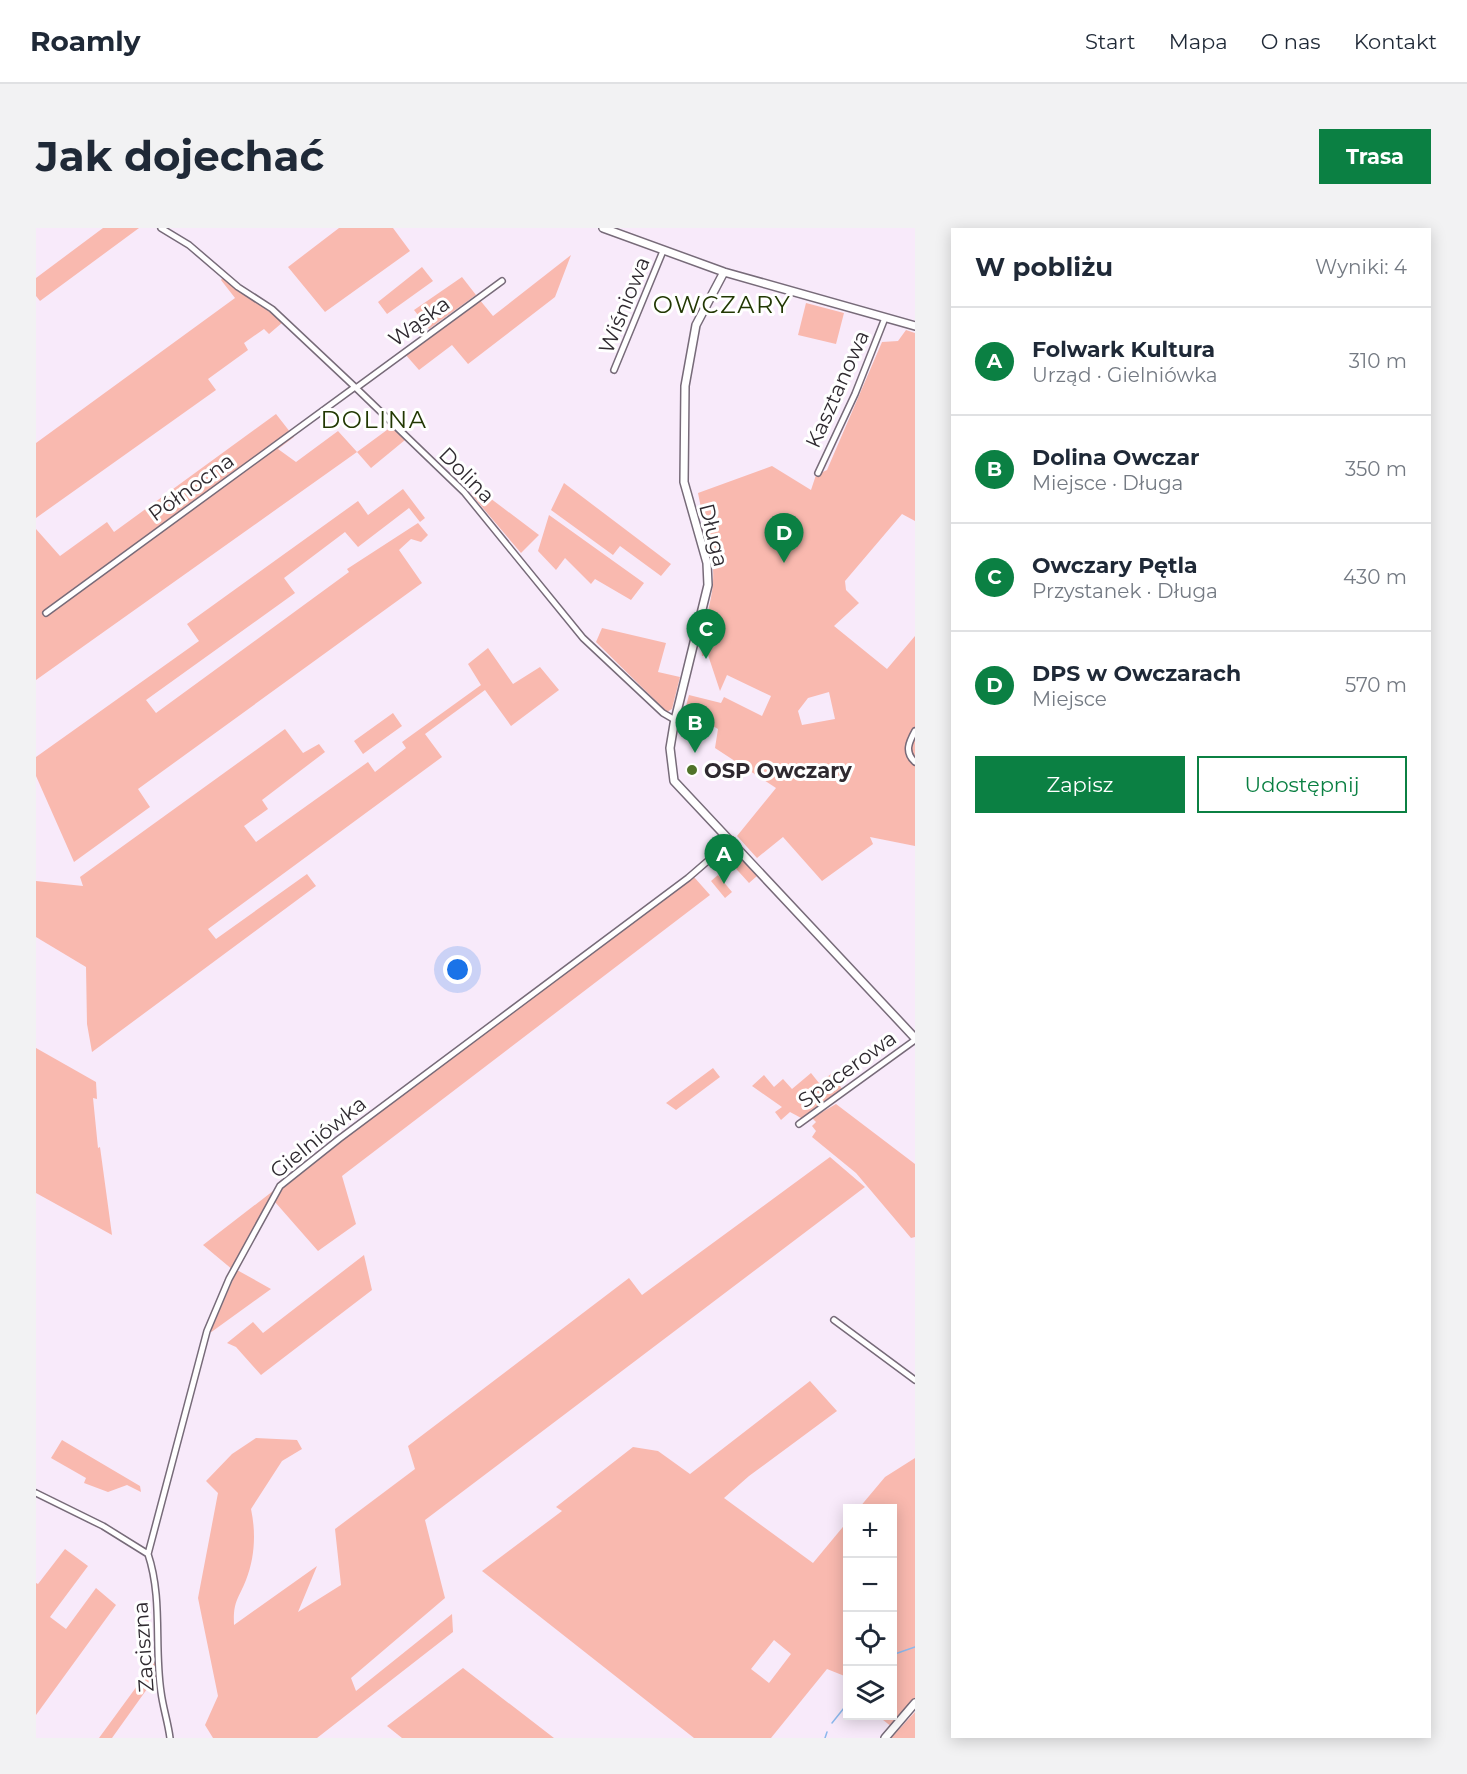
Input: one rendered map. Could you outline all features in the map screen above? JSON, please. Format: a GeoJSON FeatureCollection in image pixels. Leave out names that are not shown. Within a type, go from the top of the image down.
{"type":"FeatureCollection","features":[{"type":"Feature","properties":{"kind":"street","name":"Dolina"},"geometry":{"type":"LineString","coordinates":[[161,228],[189,245],[238,287],[272,309],[356,388],[472,502],[583,638],[663,713],[675,720]]}},
{"type":"Feature","properties":{"kind":"street"},"geometry":{"type":"LineString","coordinates":[[603,228],[724,272],[915,326]]}},
{"type":"Feature","properties":{"kind":"street","name":"Wiśniowa"},"geometry":{"type":"LineString","coordinates":[[614,370],[663,251]]}},
{"type":"Feature","properties":{"kind":"street","name":"Długa"},"geometry":{"type":"LineString","coordinates":[[724,272],[696,325],[685,386],[684,482],[707,563],[708,585],[670,748],[674,781],[690,800],[732,840],[915,1039]]}},
{"type":"Feature","properties":{"kind":"street","name":"Wąska"},"geometry":{"type":"LineString","coordinates":[[356,388],[501,281]]}},
{"type":"Feature","properties":{"kind":"street","name":"Kasztanowa"},"geometry":{"type":"LineString","coordinates":[[818,473],[855,393],[885,318]]}},
{"type":"Feature","properties":{"kind":"street","name":"Północna"},"geometry":{"type":"LineString","coordinates":[[46,613],[356,388]]}},
{"type":"Feature","properties":{"kind":"street"},"geometry":{"type":"LineString","coordinates":[[915,731],[908,747],[915,762]]}},
{"type":"Feature","properties":{"kind":"street","name":"Gielniówka"},"geometry":{"type":"LineString","coordinates":[[148,1554],[207,1331],[229,1279],[280,1186],[339,1139],[688,878],[732,840]]}},
{"type":"Feature","properties":{"kind":"street","name":"Spacerowa"},"geometry":{"type":"LineString","coordinates":[[799,1124],[915,1039]]}},
{"type":"Feature","properties":{"kind":"street"},"geometry":{"type":"LineString","coordinates":[[834,1320],[915,1380]]}},
{"type":"Feature","properties":{"kind":"street"},"geometry":{"type":"LineString","coordinates":[[36,1493],[103,1526],[148,1554]]}},
{"type":"Feature","properties":{"kind":"street","name":"Zaciszna"},"geometry":{"type":"LineString","coordinates":[[148,1554],[153,1568],[158,1617],[161,1693],[170,1738]]}},
{"type":"Feature","properties":{"kind":"street"},"geometry":{"type":"LineString","coordinates":[[885,1738],[915,1703]]}},
{"type":"Feature","properties":{"kind":"shaded area"},"geometry":{"type":"Polygon","coordinates":[[[103,228],[139,228],[40,301],[36,296],[36,278],[103,228]]]}},
{"type":"Feature","properties":{"kind":"shaded area"},"geometry":{"type":"Polygon","coordinates":[[[339,228],[393,228],[410,251],[325,312],[288,267],[339,228]]]}},
{"type":"Feature","properties":{"kind":"shaded area"},"geometry":{"type":"Polygon","coordinates":[[[571,255],[555,297],[468,364],[452,345],[419,370],[405,354],[479,299],[493,316],[571,255]]]}},
{"type":"Feature","properties":{"kind":"shaded area"},"geometry":{"type":"Polygon","coordinates":[[[422,267],[433,281],[387,314],[378,302],[422,267]]]}},
{"type":"Feature","properties":{"kind":"shaded area"},"geometry":{"type":"Polygon","coordinates":[[[223,277],[283,322],[269,334],[264,329],[244,343],[248,350],[208,379],[216,390],[36,518],[36,443],[235,298],[221,280],[223,277]]]}},
{"type":"Feature","properties":{"kind":"shaded area"},"geometry":{"type":"Polygon","coordinates":[[[462,277],[476,295],[429,329],[414,310],[462,277]]]}},
{"type":"Feature","properties":{"kind":"shaded area"},"geometry":{"type":"Polygon","coordinates":[[[806,303],[844,313],[836,344],[798,335],[806,303]]]}},
{"type":"Feature","properties":{"kind":"shaded area"},"geometry":{"type":"Polygon","coordinates":[[[906,330],[915,333],[915,521],[902,514],[845,581],[846,590],[859,603],[834,626],[887,669],[915,636],[915,846],[870,837],[873,844],[822,881],[783,837],[757,858],[737,836],[776,788],[715,748],[718,729],[692,714],[684,726],[681,724],[689,695],[721,703],[724,697],[762,716],[771,696],[727,675],[720,691],[708,655],[702,656],[702,637],[712,591],[713,570],[698,493],[772,466],[811,490],[816,475],[827,470],[882,342],[898,341],[906,330]],[[829,692],[808,698],[798,711],[802,725],[835,719],[829,692]]]}},
{"type":"Feature","properties":{"kind":"shaded area"},"geometry":{"type":"Polygon","coordinates":[[[276,414],[294,437],[278,449],[296,462],[338,431],[357,452],[36,680],[36,529],[60,556],[107,522],[114,532],[276,414]]]}},
{"type":"Feature","properties":{"kind":"shaded area"},"geometry":{"type":"Polygon","coordinates":[[[391,427],[405,440],[371,468],[357,452],[391,427]]]}},
{"type":"Feature","properties":{"kind":"shaded area"},"geometry":{"type":"Polygon","coordinates":[[[564,483],[671,564],[661,576],[620,546],[613,555],[551,510],[564,483]]]}},
{"type":"Feature","properties":{"kind":"shaded area"},"geometry":{"type":"Polygon","coordinates":[[[403,489],[425,518],[420,522],[409,508],[358,547],[345,532],[284,578],[295,593],[146,700],[156,713],[349,572],[347,569],[418,523],[428,535],[421,542],[411,539],[399,550],[422,583],[138,789],[150,807],[74,862],[36,776],[36,757],[199,641],[187,624],[358,501],[368,515],[403,489]]]}},
{"type":"Feature","properties":{"kind":"shaded area"},"geometry":{"type":"Polygon","coordinates":[[[478,489],[539,535],[521,553],[471,494],[478,489]]]}},
{"type":"Feature","properties":{"kind":"shaded area"},"geometry":{"type":"Polygon","coordinates":[[[549,515],[644,583],[631,600],[595,579],[591,584],[565,558],[556,570],[538,551],[549,515]]]}},
{"type":"Feature","properties":{"kind":"shaded area"},"geometry":{"type":"Polygon","coordinates":[[[602,628],[666,643],[658,672],[680,677],[672,709],[667,712],[596,642],[602,628]]]}},
{"type":"Feature","properties":{"kind":"shaded area"},"geometry":{"type":"Polygon","coordinates":[[[488,648],[513,684],[540,667],[559,690],[511,726],[485,690],[425,734],[442,757],[208,929],[216,939],[307,874],[316,886],[92,1052],[87,1024],[86,967],[36,937],[36,881],[83,886],[80,877],[285,729],[303,753],[319,744],[325,752],[262,800],[268,809],[244,826],[256,842],[368,762],[375,772],[406,748],[402,742],[481,685],[468,664],[488,648]]]}},
{"type":"Feature","properties":{"kind":"shaded area"},"geometry":{"type":"Polygon","coordinates":[[[393,713],[402,726],[363,754],[354,741],[393,713]]]}},
{"type":"Feature","properties":{"kind":"shaded area"},"geometry":{"type":"Polygon","coordinates":[[[738,854],[757,876],[749,883],[729,861],[738,854]]]}},
{"type":"Feature","properties":{"kind":"shaded area"},"geometry":{"type":"Polygon","coordinates":[[[718,875],[732,892],[725,898],[711,881],[718,875]]]}},
{"type":"Feature","properties":{"kind":"shaded area"},"geometry":{"type":"Polygon","coordinates":[[[694,877],[710,895],[342,1176],[356,1224],[318,1251],[275,1202],[281,1189],[334,1145],[694,877]]]}},
{"type":"Feature","properties":{"kind":"shaded area"},"geometry":{"type":"Polygon","coordinates":[[[36,1048],[96,1082],[97,1099],[93,1098],[98,1148],[100,1147],[112,1235],[36,1193],[36,1048]]]}},
{"type":"Feature","properties":{"kind":"shaded area"},"geometry":{"type":"Polygon","coordinates":[[[713,1068],[720,1077],[676,1110],[666,1103],[713,1068]]]}},
{"type":"Feature","properties":{"kind":"shaded area"},"geometry":{"type":"Polygon","coordinates":[[[811,1073],[819,1083],[831,1074],[843,1090],[803,1119],[790,1112],[781,1120],[775,1112],[782,1107],[752,1086],[764,1075],[774,1087],[783,1079],[792,1089],[811,1073]]]}},
{"type":"Feature","properties":{"kind":"shaded area"},"geometry":{"type":"Polygon","coordinates":[[[836,1104],[915,1164],[915,1237],[911,1238],[856,1173],[812,1137],[816,1131],[812,1126],[816,1122],[812,1118],[836,1104]]]}},
{"type":"Feature","properties":{"kind":"shaded area"},"geometry":{"type":"Polygon","coordinates":[[[830,1157],[865,1187],[425,1520],[445,1598],[351,1678],[356,1691],[452,1614],[453,1632],[317,1738],[213,1738],[205,1725],[218,1696],[198,1598],[218,1493],[206,1481],[232,1454],[256,1438],[297,1440],[302,1449],[282,1461],[251,1509],[254,1527],[253,1553],[246,1580],[235,1605],[234,1625],[317,1566],[298,1612],[341,1585],[335,1529],[415,1469],[408,1446],[629,1278],[642,1295],[830,1157]]]}},
{"type":"Feature","properties":{"kind":"shaded area"},"geometry":{"type":"Polygon","coordinates":[[[273,1191],[233,1270],[203,1245],[273,1191]]]}},
{"type":"Feature","properties":{"kind":"shaded area"},"geometry":{"type":"Polygon","coordinates":[[[364,1255],[372,1290],[261,1375],[236,1347],[227,1343],[253,1322],[263,1333],[364,1255]]]}},
{"type":"Feature","properties":{"kind":"shaded area"},"geometry":{"type":"Polygon","coordinates":[[[237,1270],[271,1289],[210,1333],[237,1270]]]}},
{"type":"Feature","properties":{"kind":"shaded area"},"geometry":{"type":"Polygon","coordinates":[[[810,1381],[837,1411],[749,1476],[724,1498],[813,1563],[843,1527],[843,1675],[827,1669],[771,1738],[694,1738],[482,1571],[562,1511],[556,1507],[633,1447],[658,1451],[690,1474],[810,1381]],[[774,1640],[751,1669],[769,1683],[791,1654],[774,1640]]]}},
{"type":"Feature","properties":{"kind":"shaded area"},"geometry":{"type":"Polygon","coordinates":[[[62,1440],[140,1486],[141,1492],[127,1485],[108,1492],[84,1483],[86,1478],[51,1458],[62,1440]]]}},
{"type":"Feature","properties":{"kind":"shaded area"},"geometry":{"type":"Polygon","coordinates":[[[915,1458],[915,1698],[892,1727],[883,1720],[897,1720],[897,1504],[862,1504],[885,1477],[915,1458]]]}},
{"type":"Feature","properties":{"kind":"shaded area"},"geometry":{"type":"Polygon","coordinates":[[[65,1549],[88,1566],[50,1617],[66,1629],[96,1588],[116,1605],[36,1715],[36,1583],[38,1584],[65,1549]]]}},
{"type":"Feature","properties":{"kind":"shaded area"},"geometry":{"type":"Polygon","coordinates":[[[156,1660],[157,1675],[112,1738],[99,1738],[156,1660]]]}},
{"type":"Feature","properties":{"kind":"shaded area"},"geometry":{"type":"Polygon","coordinates":[[[463,1668],[554,1738],[402,1738],[387,1726],[463,1668]]]}},
{"type":"Feature","properties":{"kind":"shaded area"},"geometry":{"type":"Polygon","coordinates":[[[915,1712],[915,1738],[891,1738],[915,1712]]]}},
{"type":"Feature","properties":{"kind":"waterway"},"geometry":{"type":"LineString","coordinates":[[897,1653],[915,1647]]}},
{"type":"Feature","properties":{"kind":"waterway"},"geometry":{"type":"LineString","coordinates":[[832,1723],[843,1709]]}},
{"type":"Feature","properties":{"kind":"waterway"},"geometry":{"type":"LineString","coordinates":[[825,1738],[827,1732]]}},
{"type":"Feature","properties":{"kind":"place","name":"DPS w Owczarach"},"geometry":{"type":"Point","coordinates":[784,563]}},
{"type":"Feature","properties":{"kind":"place","name":"Owczary Pętla"},"geometry":{"type":"Point","coordinates":[706,659]}},
{"type":"Feature","properties":{"kind":"place","name":"Dolina Owczar"},"geometry":{"type":"Point","coordinates":[695,753]}},
{"type":"Feature","properties":{"kind":"place","name":"OSP Owczary"},"geometry":{"type":"Point","coordinates":[692,770]}},
{"type":"Feature","properties":{"kind":"place","name":"Folwark Kultura"},"geometry":{"type":"Point","coordinates":[724,884]}},
{"type":"Feature","properties":{"kind":"district","name":"OWCZARY"},"geometry":{"type":"Point","coordinates":[722,304]}},
{"type":"Feature","properties":{"kind":"district","name":"DOLINA"},"geometry":{"type":"Point","coordinates":[374,419]}}]}
